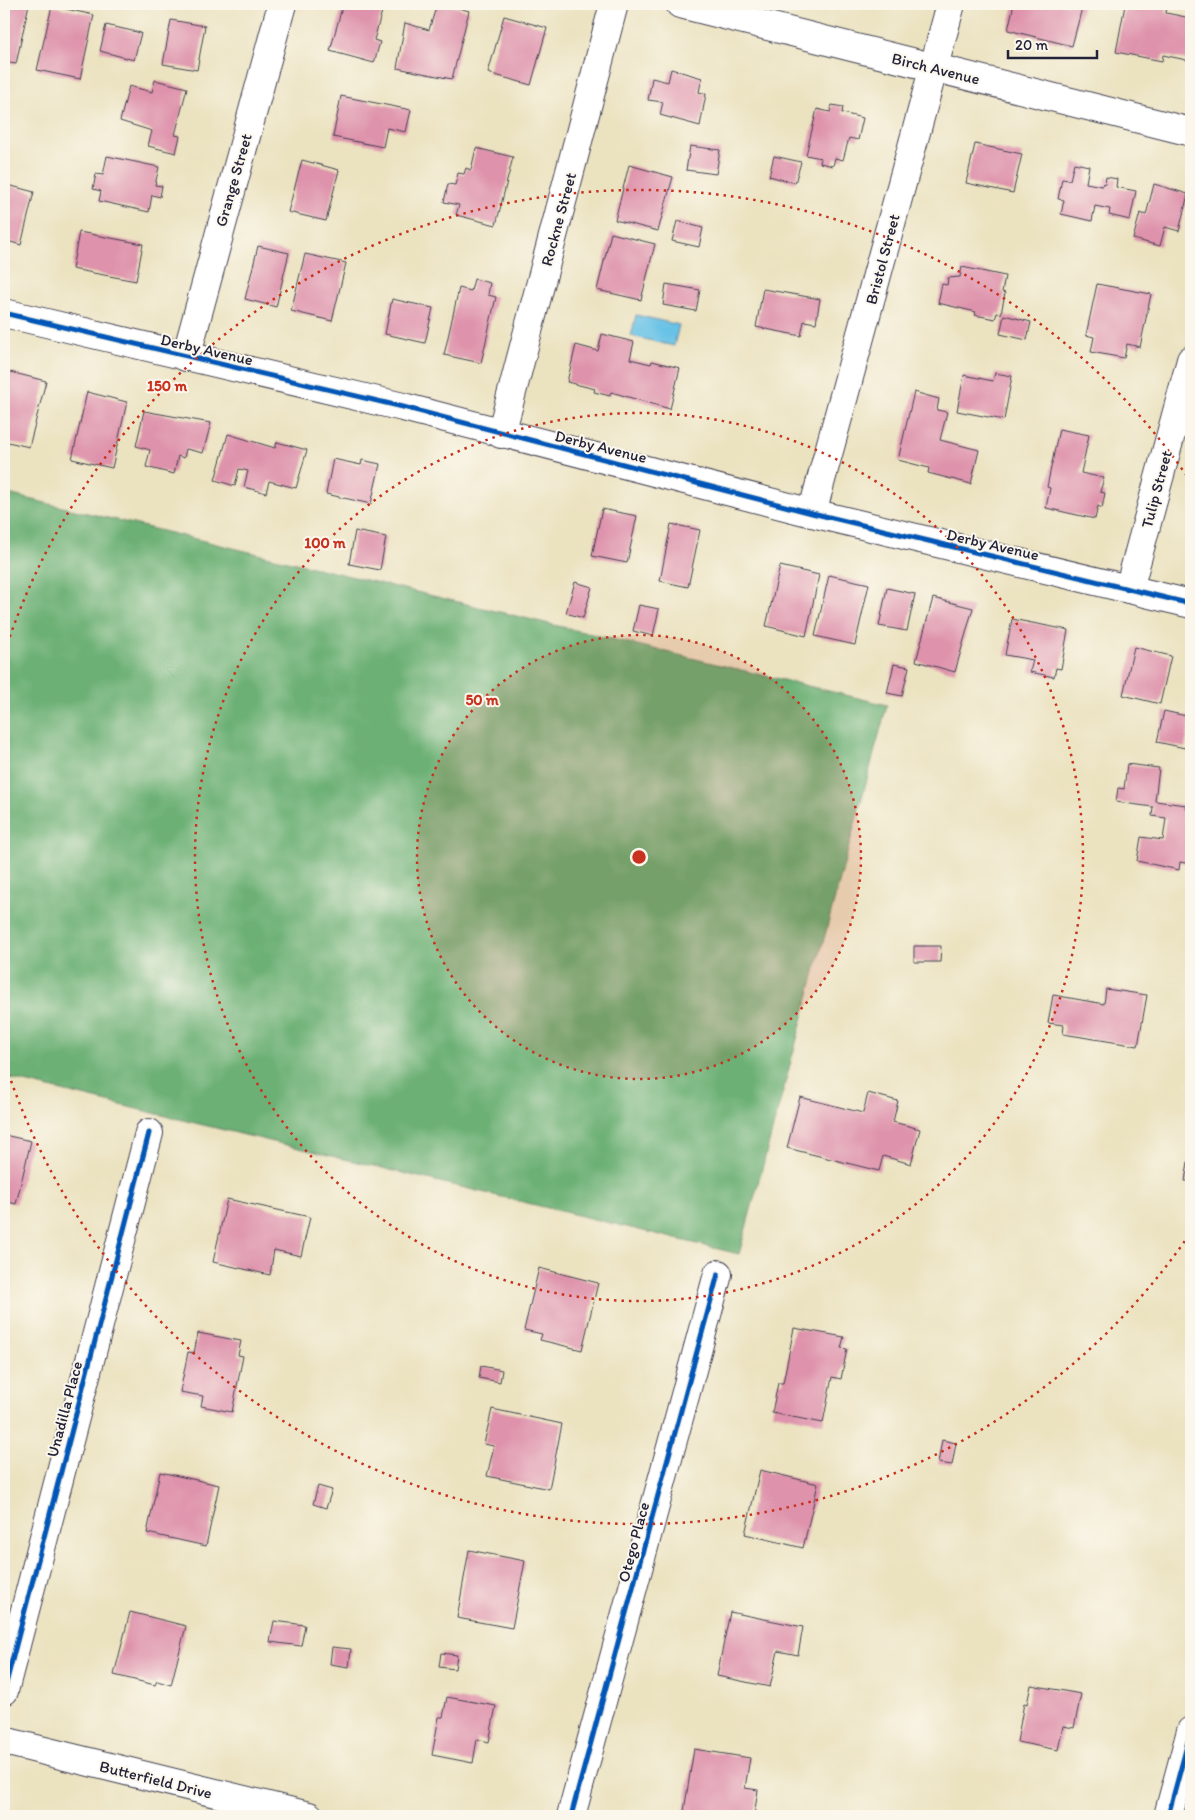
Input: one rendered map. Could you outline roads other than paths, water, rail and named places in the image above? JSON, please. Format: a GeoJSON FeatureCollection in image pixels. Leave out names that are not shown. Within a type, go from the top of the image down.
{"type":"FeatureCollection","features":[{"type":"Feature","properties":{"kind":"street","name":"Grange Street"},"geometry":{"type":"LineString","coordinates":[[186,357],[282,4]]}},
{"type":"Feature","properties":{"kind":"street","name":"Rockne Street"},"geometry":{"type":"LineString","coordinates":[[501,434],[614,4]]}},
{"type":"Feature","properties":{"kind":"street","name":"Birch Avenue"},"geometry":{"type":"LineString","coordinates":[[680,4],[1191,132]]}},
{"type":"Feature","properties":{"kind":"street","name":"Bristol Street"},"geometry":{"type":"LineString","coordinates":[[812,513],[951,4]]}},
{"type":"Feature","properties":{"kind":"street","name":"Derby Avenue"},"geometry":{"type":"LineString","coordinates":[[4,313],[404,407],[501,434],[812,513],[1191,604]]}},
{"type":"Feature","properties":{"kind":"street","name":"Tulip Street"},"geometry":{"type":"LineString","coordinates":[[1129,589],[1191,360]]}},
{"type":"Feature","properties":{"kind":"street","name":"Unadilla Place"},"geometry":{"type":"LineString","coordinates":[[4,1691],[149,1133]]}},
{"type":"Feature","properties":{"kind":"street","name":"Otego Place"},"geometry":{"type":"LineString","coordinates":[[572,1816],[718,1274]]}},
{"type":"Feature","properties":{"kind":"street"},"geometry":{"type":"LineString","coordinates":[[1168,1816],[1191,1732]]}},
{"type":"Feature","properties":{"kind":"street","name":"Butterfield Drive"},"geometry":{"type":"LineString","coordinates":[[4,1741],[309,1816]]}},
{"type":"Feature","properties":{"kind":"water"},"geometry":{"type":"Polygon","coordinates":[[[636,315],[679,325],[674,346],[631,336],[636,315]]]}}]}
